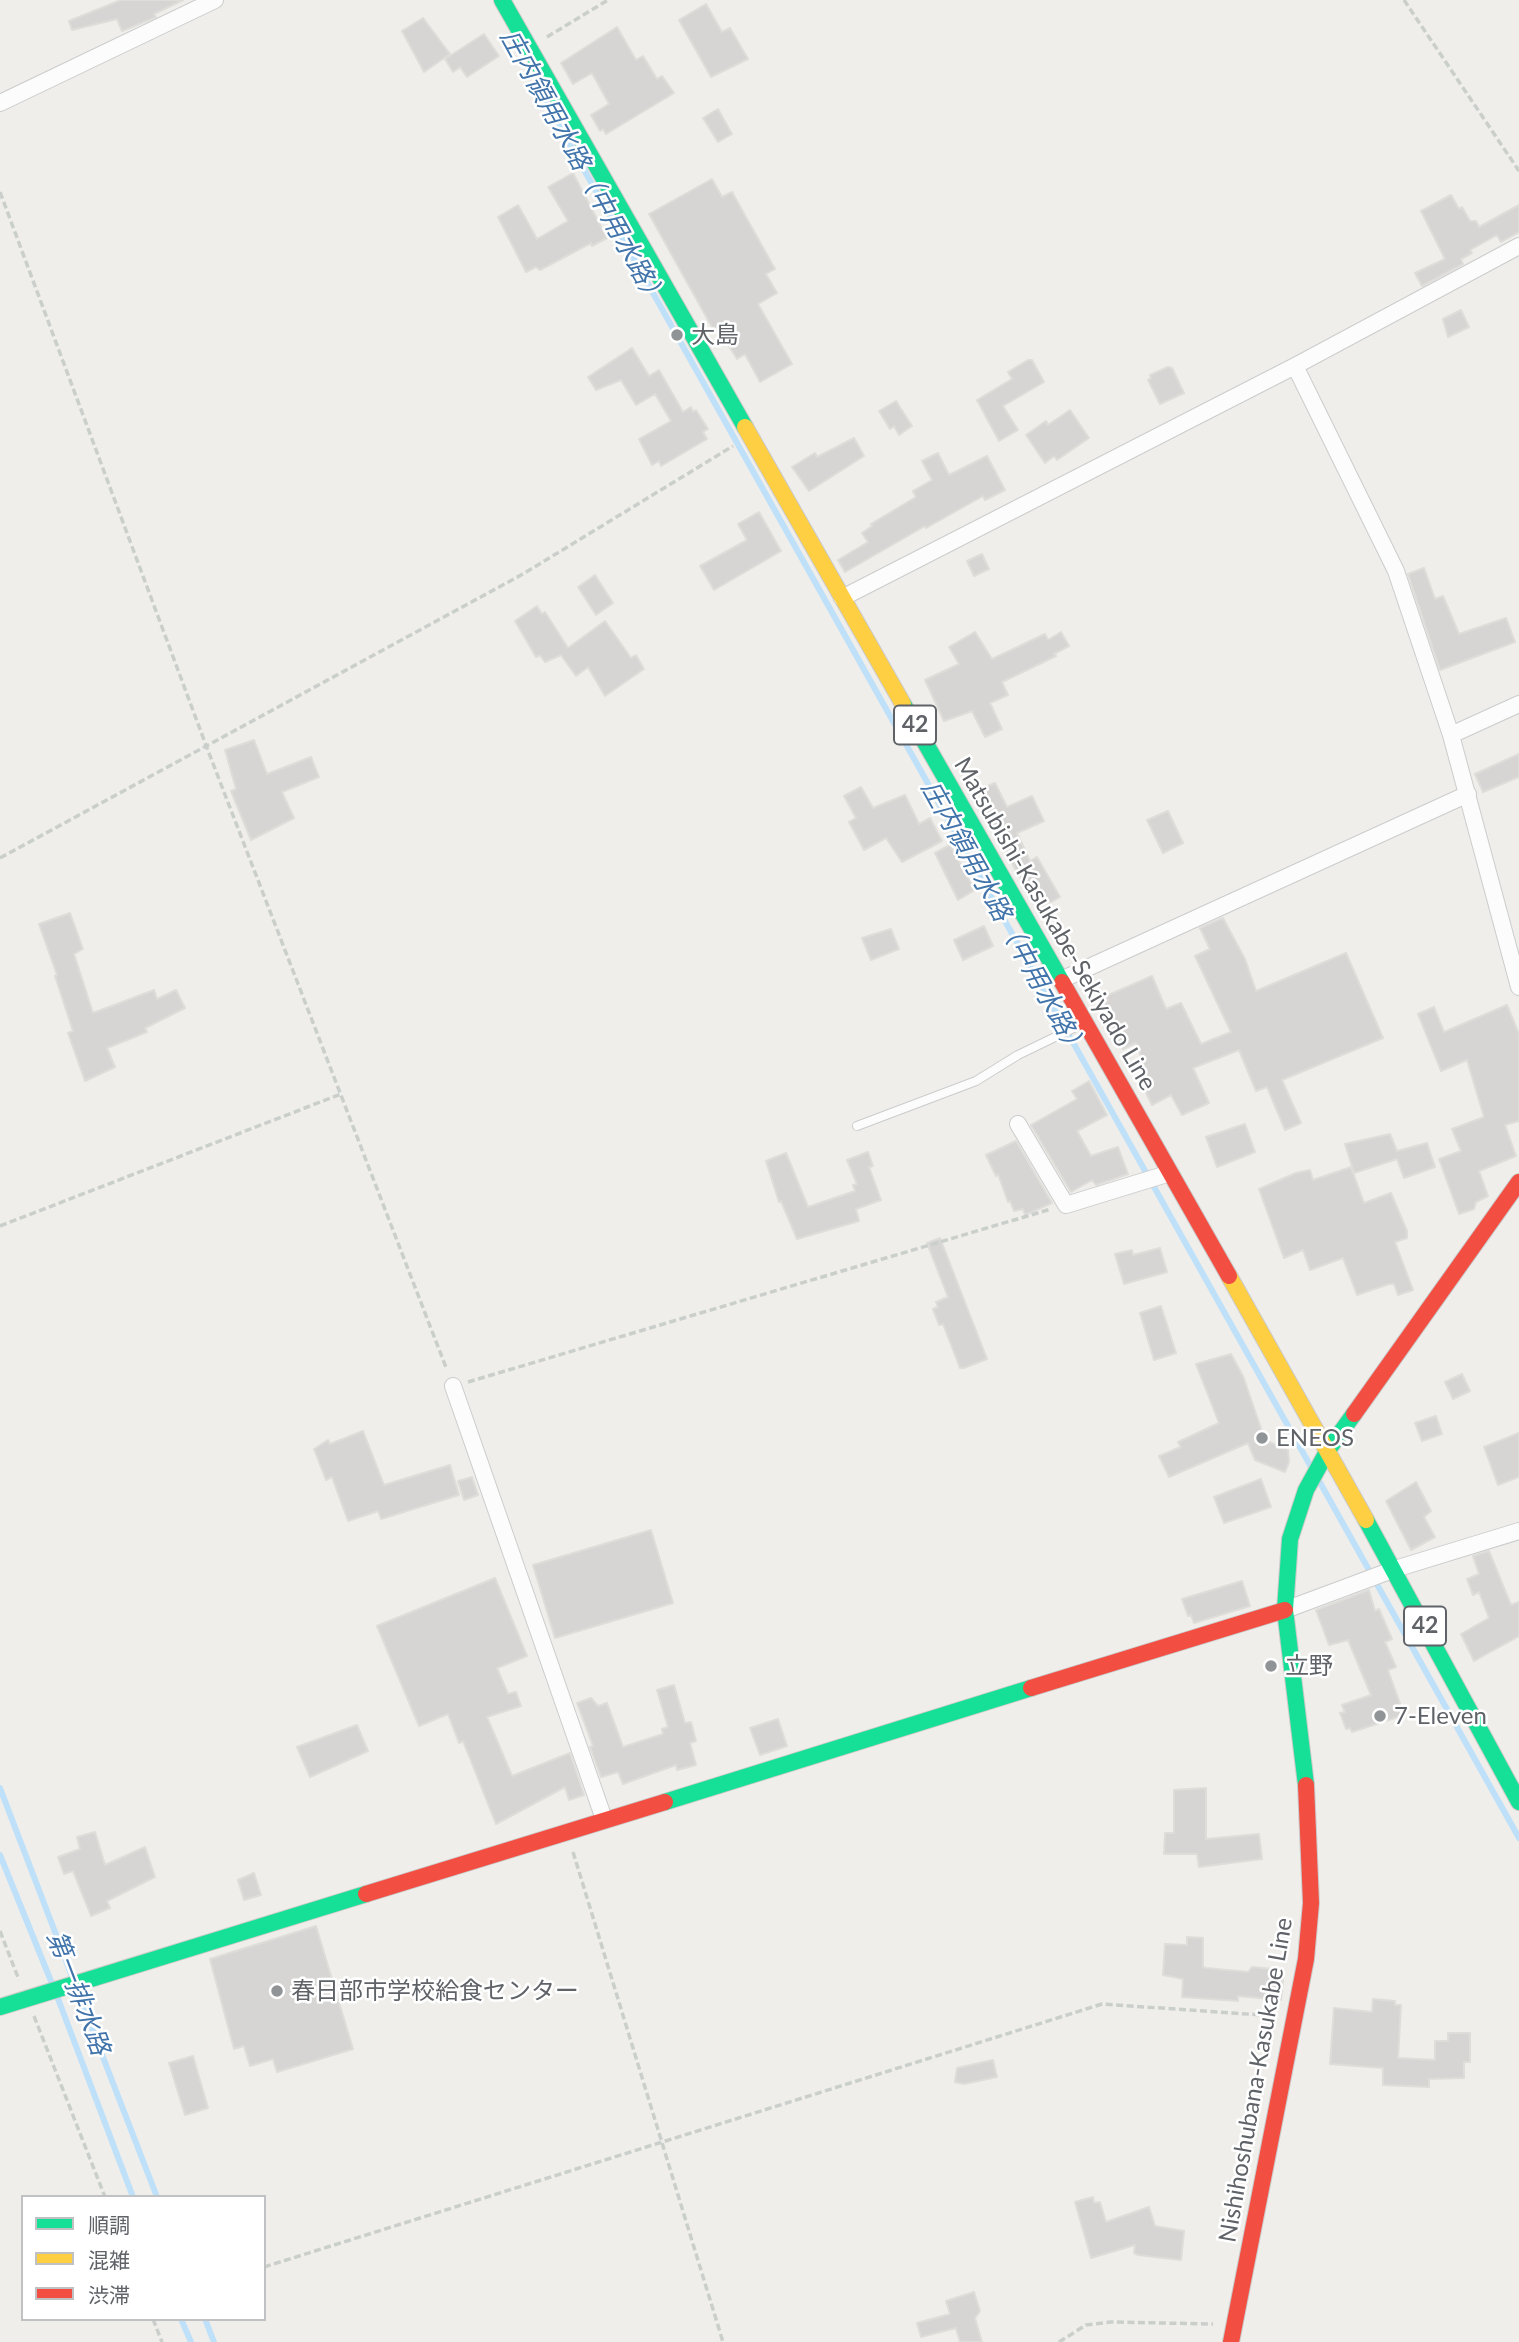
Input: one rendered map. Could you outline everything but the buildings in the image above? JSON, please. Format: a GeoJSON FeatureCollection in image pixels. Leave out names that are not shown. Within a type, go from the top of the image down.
{"type":"FeatureCollection","features":[{"type":"Feature","properties":{"kind":"main road","name":"Matsubishi-Kasukabe-Sekiyado Line"},"geometry":{"type":"LineString","coordinates":[[502,0],[1328,1450],[1395,1569],[1519,1802]]}},
{"type":"Feature","properties":{"kind":"main road","name":"Nishihoshubana-Kasukabe Line"},"geometry":{"type":"LineString","coordinates":[[1232,2335],[1296,2018],[1306,1959],[1311,1903],[1308,1803],[1285,1610],[1290,1539],[1306,1490],[1328,1450],[1519,1182]]}},
{"type":"Feature","properties":{"kind":"main road"},"geometry":{"type":"LineString","coordinates":[[0,2007],[1285,1610]]}},
{"type":"Feature","properties":{"kind":"street"},"geometry":{"type":"LineString","coordinates":[[0,103],[215,0]]}},
{"type":"Feature","properties":{"kind":"street"},"geometry":{"type":"LineString","coordinates":[[842,598],[1295,366],[1519,246]]}},
{"type":"Feature","properties":{"kind":"street"},"geometry":{"type":"LineString","coordinates":[[1295,366],[1395,571],[1451,735],[1519,987]]}},
{"type":"Feature","properties":{"kind":"street"},"geometry":{"type":"LineString","coordinates":[[1451,735],[1519,704]]}},
{"type":"Feature","properties":{"kind":"street"},"geometry":{"type":"LineString","coordinates":[[1060,980],[1468,794]]}},
{"type":"Feature","properties":{"kind":"street"},"geometry":{"type":"LineString","coordinates":[[1018,1124],[1066,1205],[1170,1173]]}},
{"type":"Feature","properties":{"kind":"street"},"geometry":{"type":"LineString","coordinates":[[453,1386],[604,1819]]}},
{"type":"Feature","properties":{"kind":"street"},"geometry":{"type":"LineString","coordinates":[[1285,1610],[1395,1569],[1519,1531]]}},
{"type":"Feature","properties":{"kind":"lane"},"geometry":{"type":"LineString","coordinates":[[857,1126],[976,1081],[1018,1055],[1085,1022]]}},
{"type":"Feature","properties":{"kind":"path"},"geometry":{"type":"LineString","coordinates":[[529,48],[608,0]]}},
{"type":"Feature","properties":{"kind":"path"},"geometry":{"type":"LineString","coordinates":[[1404,0],[1519,171]]}},
{"type":"Feature","properties":{"kind":"path"},"geometry":{"type":"LineString","coordinates":[[0,192],[207,748],[453,1386],[1066,1205]]}},
{"type":"Feature","properties":{"kind":"path"},"geometry":{"type":"LineString","coordinates":[[0,858],[207,748],[523,574],[749,436]]}},
{"type":"Feature","properties":{"kind":"path"},"geometry":{"type":"LineString","coordinates":[[0,1226],[341,1094]]}},
{"type":"Feature","properties":{"kind":"path"},"geometry":{"type":"LineString","coordinates":[[567,1831],[660,2143],[723,2342]]}},
{"type":"Feature","properties":{"kind":"path"},"geometry":{"type":"LineString","coordinates":[[0,1931],[104,2195]]}},
{"type":"Feature","properties":{"kind":"path"},"geometry":{"type":"LineString","coordinates":[[266,2266],[1102,2004],[1296,2018]]}},
{"type":"Feature","properties":{"kind":"path"},"geometry":{"type":"LineString","coordinates":[[154,2321],[162,2342]]}},
{"type":"Feature","properties":{"kind":"path"},"geometry":{"type":"LineString","coordinates":[[1059,2342],[1086,2325],[1111,2322],[1207,2323],[1232,2335]]}},
{"type":"Feature","properties":{"kind":"waterway","name":"庄内領用水路（中用水路）"},"geometry":{"type":"LineString","coordinates":[[546,102],[1311,1467]]}},
{"type":"Feature","properties":{"kind":"waterway","name":"庄内領用水路（中用水路）"},"geometry":{"type":"LineString","coordinates":[[1318,1479],[1519,1838]]}},
{"type":"Feature","properties":{"kind":"waterway","name":"第一排水路"},"geometry":{"type":"LineString","coordinates":[[0,1788],[73,1979]]}},
{"type":"Feature","properties":{"kind":"waterway"},"geometry":{"type":"LineString","coordinates":[[0,1855],[53,1986]]}},
{"type":"Feature","properties":{"kind":"waterway","name":"第一排水路"},"geometry":{"type":"LineString","coordinates":[[77,1990],[156,2195]]}},
{"type":"Feature","properties":{"kind":"waterway"},"geometry":{"type":"LineString","coordinates":[[57,1996],[132,2195]]}},
{"type":"Feature","properties":{"kind":"waterway"},"geometry":{"type":"LineString","coordinates":[[182,2321],[191,2342]]}},
{"type":"Feature","properties":{"kind":"waterway","name":"第一排水路"},"geometry":{"type":"LineString","coordinates":[[206,2321],[214,2342]]}},
{"type":"Feature","properties":{"kind":"traffic: fast"},"geometry":{"type":"LineString","coordinates":[[502,0],[745,427]]}},
{"type":"Feature","properties":{"kind":"traffic: fast"},"geometry":{"type":"LineString","coordinates":[[903,704],[1062,982]]}},
{"type":"Feature","properties":{"kind":"traffic: fast"},"geometry":{"type":"LineString","coordinates":[[1306,1785],[1285,1610],[1290,1539],[1306,1490],[1328,1450],[1354,1414]]}},
{"type":"Feature","properties":{"kind":"traffic: fast"},"geometry":{"type":"LineString","coordinates":[[1366,1520],[1519,1802]]}},
{"type":"Feature","properties":{"kind":"traffic: fast"},"geometry":{"type":"LineString","coordinates":[[665,1802],[1031,1688]]}},
{"type":"Feature","properties":{"kind":"traffic: fast"},"geometry":{"type":"LineString","coordinates":[[0,2007],[366,1894]]}},
{"type":"Feature","properties":{"kind":"traffic: slow"},"geometry":{"type":"LineString","coordinates":[[745,427],[903,704]]}},
{"type":"Feature","properties":{"kind":"traffic: slow"},"geometry":{"type":"LineString","coordinates":[[1229,1276],[1366,1520]]}},
{"type":"Feature","properties":{"kind":"traffic: jam"},"geometry":{"type":"LineString","coordinates":[[1062,982],[1229,1276]]}},
{"type":"Feature","properties":{"kind":"traffic: jam"},"geometry":{"type":"LineString","coordinates":[[1354,1414],[1519,1182]]}},
{"type":"Feature","properties":{"kind":"traffic: jam"},"geometry":{"type":"LineString","coordinates":[[1031,1688],[1285,1610]]}},
{"type":"Feature","properties":{"kind":"traffic: jam"},"geometry":{"type":"LineString","coordinates":[[1231,2342],[1306,1959],[1311,1903],[1306,1785]]}},
{"type":"Feature","properties":{"kind":"traffic: jam"},"geometry":{"type":"LineString","coordinates":[[366,1894],[665,1802]]}},
{"type":"Feature","properties":{"kind":"place","name":"大島"},"geometry":{"type":"Point","coordinates":[677,335]}},
{"type":"Feature","properties":{"kind":"place","name":"ENEOS"},"geometry":{"type":"Point","coordinates":[1262,1438]}},
{"type":"Feature","properties":{"kind":"place","name":"立野"},"geometry":{"type":"Point","coordinates":[1271,1666]}},
{"type":"Feature","properties":{"kind":"place","name":"7-Eleven"},"geometry":{"type":"Point","coordinates":[1380,1716]}},
{"type":"Feature","properties":{"kind":"place","name":"春日部市学校給食センター"},"geometry":{"type":"Point","coordinates":[277,1991]}}]}
